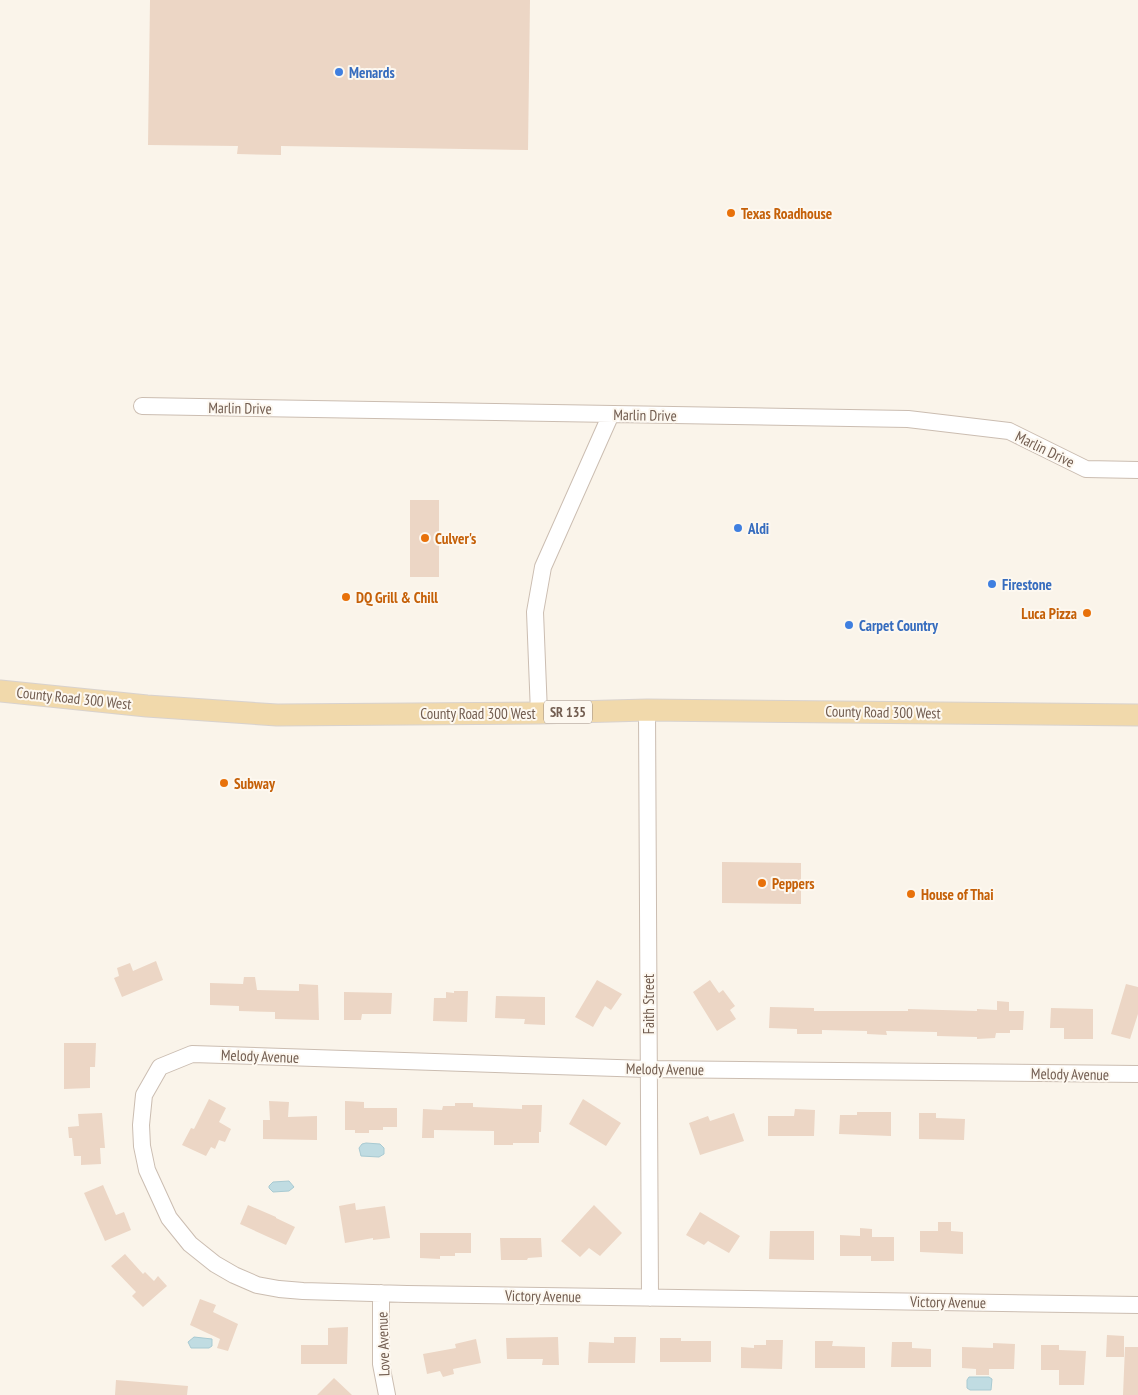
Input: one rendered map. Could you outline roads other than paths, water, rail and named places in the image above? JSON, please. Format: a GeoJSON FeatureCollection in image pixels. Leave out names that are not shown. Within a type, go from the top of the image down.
{"type":"FeatureCollection","features":[{"type":"Feature","properties":{"kind":"main road","name":"County Road 300 West"},"geometry":{"type":"LineString","coordinates":[[0,690],[36,696],[260,714],[538,713],[647,710],[1138,715]]}},
{"type":"Feature","properties":{"kind":"street","name":"Marlin Drive"},"geometry":{"type":"LineString","coordinates":[[142,406],[908,419],[1009,432],[1086,469],[1138,470]]}},
{"type":"Feature","properties":{"kind":"street"},"geometry":{"type":"LineString","coordinates":[[538,713],[536,612],[543,567],[611,414]]}},
{"type":"Feature","properties":{"kind":"street","name":"Faith Street"},"geometry":{"type":"LineString","coordinates":[[647,710],[650,1298]]}},
{"type":"Feature","properties":{"kind":"street","name":"Melody Avenue"},"geometry":{"type":"LineString","coordinates":[[192,1054],[648,1069],[1138,1074]]}},
{"type":"Feature","properties":{"kind":"street","name":"Victory Avenue"},"geometry":{"type":"LineString","coordinates":[[192,1054],[160,1068],[144,1095],[142,1146],[147,1170],[163,1208],[190,1244],[214,1264],[234,1275],[257,1284],[279,1289],[303,1291],[381,1293],[1138,1305]]}},
{"type":"Feature","properties":{"kind":"street","name":"Love Avenue"},"geometry":{"type":"LineString","coordinates":[[381,1293],[381,1364],[386,1395]]}},
{"type":"Feature","properties":{"kind":"water"},"geometry":{"type":"Polygon","coordinates":[[[362,1144],[380,1144],[384,1148],[384,1154],[379,1157],[361,1156],[359,1148],[362,1144]]]}},
{"type":"Feature","properties":{"kind":"water"},"geometry":{"type":"Polygon","coordinates":[[[289,1181],[294,1187],[289,1191],[273,1192],[269,1188],[273,1182],[289,1181]]]}},
{"type":"Feature","properties":{"kind":"water"},"geometry":{"type":"Polygon","coordinates":[[[194,1337],[212,1339],[212,1346],[209,1348],[191,1348],[188,1342],[194,1337]]]}},
{"type":"Feature","properties":{"kind":"water"},"geometry":{"type":"Polygon","coordinates":[[[969,1377],[989,1377],[992,1379],[991,1390],[970,1390],[967,1388],[969,1377]]]}},
{"type":"Feature","properties":{"kind":"place","name":"Menards"},"geometry":{"type":"Point","coordinates":[339,72]}},
{"type":"Feature","properties":{"kind":"place","name":"Texas Roadhouse"},"geometry":{"type":"Point","coordinates":[731,213]}},
{"type":"Feature","properties":{"kind":"place","name":"Aldi"},"geometry":{"type":"Point","coordinates":[738,528]}},
{"type":"Feature","properties":{"kind":"place","name":"Culver's"},"geometry":{"type":"Point","coordinates":[425,538]}},
{"type":"Feature","properties":{"kind":"place","name":"Firestone"},"geometry":{"type":"Point","coordinates":[992,584]}},
{"type":"Feature","properties":{"kind":"place","name":"DQ Grill & Chill"},"geometry":{"type":"Point","coordinates":[346,597]}},
{"type":"Feature","properties":{"kind":"place","name":"Luca Pizza"},"geometry":{"type":"Point","coordinates":[1087,613]}},
{"type":"Feature","properties":{"kind":"place","name":"Carpet Country"},"geometry":{"type":"Point","coordinates":[849,625]}},
{"type":"Feature","properties":{"kind":"place","name":"Subway"},"geometry":{"type":"Point","coordinates":[224,783]}},
{"type":"Feature","properties":{"kind":"place","name":"Peppers"},"geometry":{"type":"Point","coordinates":[762,883]}},
{"type":"Feature","properties":{"kind":"place","name":"House of Thai"},"geometry":{"type":"Point","coordinates":[911,894]}}]}
